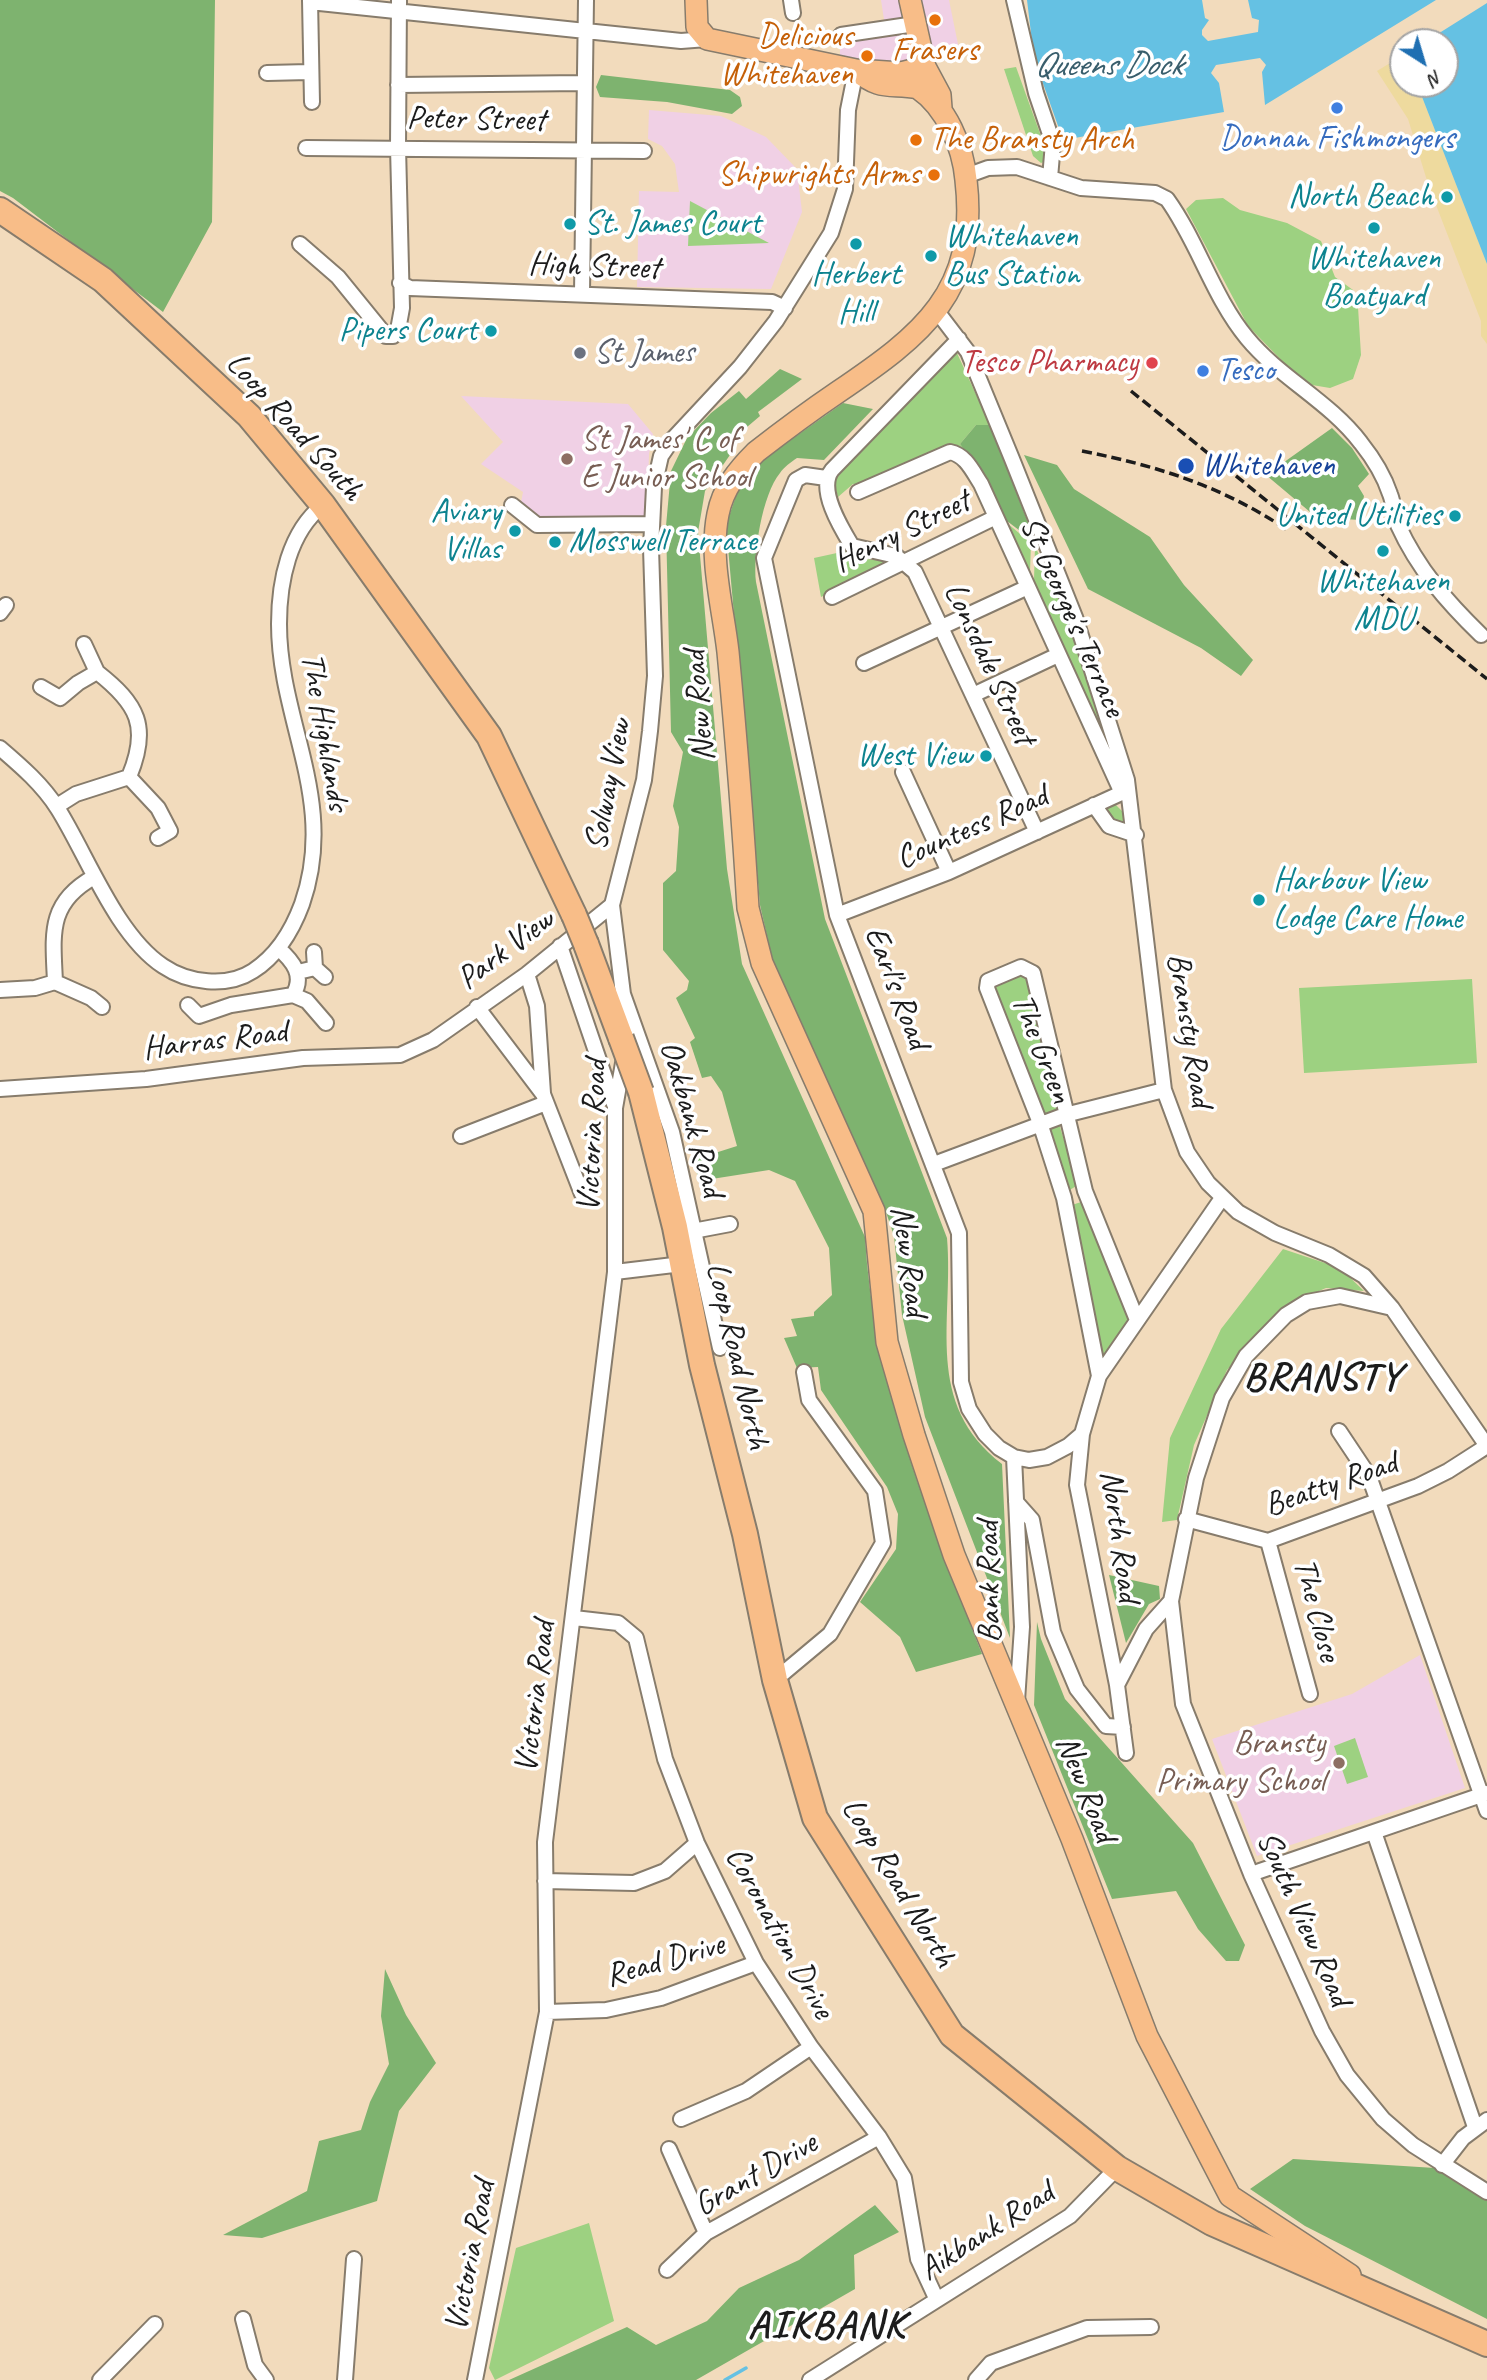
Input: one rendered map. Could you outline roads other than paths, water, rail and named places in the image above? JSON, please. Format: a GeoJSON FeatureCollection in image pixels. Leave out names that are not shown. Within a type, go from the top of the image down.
{"type":"FeatureCollection","features":[{"type":"Feature","properties":{"kind":"highway","name":"Loop Road South"},"geometry":{"type":"LineString","coordinates":[[0,210],[103,279],[249,416],[323,505],[489,736],[586,944]]}},
{"type":"Feature","properties":{"kind":"highway","name":"Loop Road North"},"geometry":{"type":"LineString","coordinates":[[586,944],[626,1028],[641,1092],[684,1229],[682,1264],[702,1365],[745,1534],[775,1680],[815,1818],[952,2035],[1117,2168],[1212,2223],[1487,2344]]}},
{"type":"Feature","properties":{"kind":"main road"},"geometry":{"type":"LineString","coordinates":[[695,0],[697,27],[707,39],[856,70],[901,73],[925,66]]}},
{"type":"Feature","properties":{"kind":"main road"},"geometry":{"type":"LineString","coordinates":[[910,0],[925,66],[940,95],[941,110]]}},
{"type":"Feature","properties":{"kind":"main road"},"geometry":{"type":"LineString","coordinates":[[918,88],[925,66]]}},
{"type":"Feature","properties":{"kind":"main road"},"geometry":{"type":"LineString","coordinates":[[856,70],[871,82],[886,88],[918,88],[941,110]]}},
{"type":"Feature","properties":{"kind":"main road","name":"New Road"},"geometry":{"type":"LineString","coordinates":[[941,110],[959,148],[966,176],[966,243],[956,277],[936,310],[902,348],[756,452],[738,470],[722,496],[717,516],[717,558],[729,667],[748,908],[754,936],[782,1012],[874,1211],[887,1342],[914,1435],[954,1555],[1072,1839],[1147,2036],[1230,2196],[1381,2297]]}},
{"type":"Feature","properties":{"kind":"main road"},"geometry":{"type":"LineString","coordinates":[[1212,2223],[1230,2196]]}},
{"type":"Feature","properties":{"kind":"street"},"geometry":{"type":"LineString","coordinates":[[582,293],[586,0]]}},
{"type":"Feature","properties":{"kind":"street"},"geometry":{"type":"LineString","coordinates":[[1014,0],[1036,93],[1053,143],[1050,178]]}},
{"type":"Feature","properties":{"kind":"street"},"geometry":{"type":"LineString","coordinates":[[312,102],[309,72],[310,1],[399,6],[681,41],[707,39]]}},
{"type":"Feature","properties":{"kind":"street"},"geometry":{"type":"LineString","coordinates":[[300,244],[338,277],[386,336],[393,336],[398,330],[402,308],[398,147],[399,6]]}},
{"type":"Feature","properties":{"kind":"street"},"geometry":{"type":"LineString","coordinates":[[841,35],[915,24]]}},
{"type":"Feature","properties":{"kind":"street","name":"Solway View"},"geometry":{"type":"LineString","coordinates":[[612,905],[643,780],[655,676],[651,524],[661,456],[682,428],[740,367],[820,254],[840,206],[846,174],[848,110],[856,70]]}},
{"type":"Feature","properties":{"kind":"street"},"geometry":{"type":"LineString","coordinates":[[267,73],[309,72]]}},
{"type":"Feature","properties":{"kind":"street"},"geometry":{"type":"LineString","coordinates":[[398,85],[583,83]]}},
{"type":"Feature","properties":{"kind":"street","name":"Peter Street"},"geometry":{"type":"LineString","coordinates":[[315,152],[398,147],[644,151]]}},
{"type":"Feature","properties":{"kind":"street"},"geometry":{"type":"LineString","coordinates":[[966,176],[1002,166],[1028,170],[1081,188],[1155,193],[1167,199],[1244,335],[1262,355],[1323,404],[1362,443],[1378,468],[1390,494],[1396,520],[1423,571],[1446,601],[1481,635]]}},
{"type":"Feature","properties":{"kind":"street","name":"High Street"},"geometry":{"type":"LineString","coordinates":[[400,282],[411,288],[772,302],[785,307]]}},
{"type":"Feature","properties":{"kind":"street","name":"Bransty Road"},"geometry":{"type":"LineString","coordinates":[[936,310],[968,352],[1075,617],[1136,835],[1164,1090],[1187,1152],[1222,1198],[1256,1223],[1346,1264],[1364,1276],[1392,1308],[1487,1446]]}},
{"type":"Feature","properties":{"kind":"street"},"geometry":{"type":"LineString","coordinates":[[906,561],[852,546],[833,509],[826,478],[959,339]]}},
{"type":"Feature","properties":{"kind":"street","name":"St George's Terrace"},"geometry":{"type":"LineString","coordinates":[[858,492],[950,452],[960,455],[969,466],[996,517],[1058,655],[1125,791]]}},
{"type":"Feature","properties":{"kind":"street","name":"Earl's Road"},"geometry":{"type":"LineString","coordinates":[[826,478],[805,475],[796,480],[788,493],[764,558],[837,915],[959,1233],[961,1382],[970,1409],[985,1434],[999,1448],[1014,1457]]}},
{"type":"Feature","properties":{"kind":"street","name":"The Highlands"},"geometry":{"type":"LineString","coordinates":[[3,757],[32,776],[57,806],[94,877],[136,939],[162,965],[188,978],[232,979],[249,973],[278,948],[296,918],[306,892],[314,824],[310,783],[282,663],[279,622],[287,559],[306,518],[323,505]]}},
{"type":"Feature","properties":{"kind":"street"},"geometry":{"type":"LineString","coordinates":[[512,506],[537,525],[651,524]]}},
{"type":"Feature","properties":{"kind":"street","name":"Henry Street"},"geometry":{"type":"LineString","coordinates":[[832,597],[996,517]]}},
{"type":"Feature","properties":{"kind":"street","name":"Lonsdale Street"},"geometry":{"type":"LineString","coordinates":[[906,561],[915,572],[1037,832]]}},
{"type":"Feature","properties":{"kind":"street"},"geometry":{"type":"LineString","coordinates":[[864,663],[1028,587]]}},
{"type":"Feature","properties":{"kind":"street"},"geometry":{"type":"LineString","coordinates":[[57,806],[76,794],[129,777],[140,752],[140,719],[119,690],[97,672],[84,644]]}},
{"type":"Feature","properties":{"kind":"street"},"geometry":{"type":"LineString","coordinates":[[973,695],[1058,655]]}},
{"type":"Feature","properties":{"kind":"street"},"geometry":{"type":"LineString","coordinates":[[41,687],[62,704],[78,682],[97,672]]}},
{"type":"Feature","properties":{"kind":"street"},"geometry":{"type":"LineString","coordinates":[[903,772],[949,872]]}},
{"type":"Feature","properties":{"kind":"street"},"geometry":{"type":"LineString","coordinates":[[129,777],[158,808],[169,834]]}},
{"type":"Feature","properties":{"kind":"street","name":"Countess Road"},"geometry":{"type":"LineString","coordinates":[[837,915],[949,872],[1125,791]]}},
{"type":"Feature","properties":{"kind":"street"},"geometry":{"type":"LineString","coordinates":[[1094,805],[1109,826],[1136,835]]}},
{"type":"Feature","properties":{"kind":"street"},"geometry":{"type":"LineString","coordinates":[[55,982],[52,937],[60,906],[77,887],[94,877]]}},
{"type":"Feature","properties":{"kind":"street","name":"Park View"},"geometry":{"type":"LineString","coordinates":[[433,1040],[527,974],[612,905]]}},
{"type":"Feature","properties":{"kind":"street","name":"Oakbank Road"},"geometry":{"type":"LineString","coordinates":[[612,905],[626,1028],[672,1132],[684,1229],[720,1348]]}},
{"type":"Feature","properties":{"kind":"street"},"geometry":{"type":"LineString","coordinates":[[560,946],[615,1108]]}},
{"type":"Feature","properties":{"kind":"street"},"geometry":{"type":"LineString","coordinates":[[278,948],[298,972],[299,986],[293,995]]}},
{"type":"Feature","properties":{"kind":"street"},"geometry":{"type":"LineString","coordinates":[[298,972],[320,972],[314,952]]}},
{"type":"Feature","properties":{"kind":"street","name":"The Green"},"geometry":{"type":"LineString","coordinates":[[1099,1376],[1064,1198],[1040,1123],[987,988],[988,981],[994,977],[1021,967],[1033,973],[1085,1191],[1137,1320]]}},
{"type":"Feature","properties":{"kind":"street"},"geometry":{"type":"LineString","coordinates":[[527,974],[537,1006],[545,1099]]}},
{"type":"Feature","properties":{"kind":"street"},"geometry":{"type":"LineString","coordinates":[[0,990],[35,988],[55,982],[96,1000]]}},
{"type":"Feature","properties":{"kind":"street"},"geometry":{"type":"LineString","coordinates":[[194,1015],[231,1005],[293,995],[306,1001],[326,1023]]}},
{"type":"Feature","properties":{"kind":"street"},"geometry":{"type":"LineString","coordinates":[[477,1007],[545,1099],[582,1194]]}},
{"type":"Feature","properties":{"kind":"street","name":"Victoria Road"},"geometry":{"type":"LineString","coordinates":[[475,2380],[547,2012],[545,1842],[615,1272],[615,1108],[626,1028]]}},
{"type":"Feature","properties":{"kind":"street","name":"Harras Road"},"geometry":{"type":"LineString","coordinates":[[0,1090],[146,1079],[303,1058],[388,1057],[433,1040]]}},
{"type":"Feature","properties":{"kind":"street"},"geometry":{"type":"LineString","coordinates":[[934,1164],[1040,1123],[1164,1090]]}},
{"type":"Feature","properties":{"kind":"street"},"geometry":{"type":"LineString","coordinates":[[461,1136],[545,1099]]}},
{"type":"Feature","properties":{"kind":"street","name":"North Road"},"geometry":{"type":"LineString","coordinates":[[1126,1753],[1116,1685],[1077,1485],[1082,1434],[1099,1376],[1222,1198]]}},
{"type":"Feature","properties":{"kind":"street"},"geometry":{"type":"LineString","coordinates":[[684,1229],[730,1224]]}},
{"type":"Feature","properties":{"kind":"street"},"geometry":{"type":"LineString","coordinates":[[615,1272],[682,1264]]}},
{"type":"Feature","properties":{"kind":"street","name":"South View Road"},"geometry":{"type":"LineString","coordinates":[[1392,1308],[1340,1296],[1317,1298],[1296,1307],[1261,1338],[1246,1356],[1222,1398],[1186,1518],[1171,1601],[1183,1704],[1251,1874],[1322,2031],[1348,2076],[1382,2119],[1442,2165],[1487,2192]]}},
{"type":"Feature","properties":{"kind":"street"},"geometry":{"type":"LineString","coordinates":[[775,1680],[830,1634],[883,1543],[874,1491],[809,1400],[804,1372]]}},
{"type":"Feature","properties":{"kind":"street"},"geometry":{"type":"LineString","coordinates":[[1339,1432],[1362,1463],[1378,1501],[1484,1794],[1487,1811]]}},
{"type":"Feature","properties":{"kind":"street"},"geometry":{"type":"LineString","coordinates":[[1014,1457],[1029,1460],[1047,1457],[1068,1446],[1082,1434]]}},
{"type":"Feature","properties":{"kind":"street","name":"Beatty Road"},"geometry":{"type":"LineString","coordinates":[[1186,1518],[1268,1541],[1378,1501],[1448,1471],[1487,1446]]}},
{"type":"Feature","properties":{"kind":"street","name":"Bank Road"},"geometry":{"type":"LineString","coordinates":[[1014,1457],[1022,1627],[1016,1706]]}},
{"type":"Feature","properties":{"kind":"street"},"geometry":{"type":"LineString","coordinates":[[1016,1502],[1032,1520],[1053,1632],[1077,1689],[1106,1726],[1123,1727]]}},
{"type":"Feature","properties":{"kind":"street","name":"The Close"},"geometry":{"type":"LineString","coordinates":[[1268,1541],[1310,1694]]}},
{"type":"Feature","properties":{"kind":"street"},"geometry":{"type":"LineString","coordinates":[[1116,1685],[1146,1629],[1171,1601]]}},
{"type":"Feature","properties":{"kind":"street","name":"Coronation Drive"},"geometry":{"type":"LineString","coordinates":[[574,1618],[618,1623],[636,1638],[665,1759],[696,1843],[756,1963],[811,2048],[879,2137],[904,2178],[918,2259],[936,2298]]}},
{"type":"Feature","properties":{"kind":"street"},"geometry":{"type":"LineString","coordinates":[[1251,1874],[1484,1794]]}},
{"type":"Feature","properties":{"kind":"street"},"geometry":{"type":"LineString","coordinates":[[1374,1832],[1481,2124],[1442,2165]]}},
{"type":"Feature","properties":{"kind":"street"},"geometry":{"type":"LineString","coordinates":[[545,1881],[634,1883],[666,1871],[696,1843]]}},
{"type":"Feature","properties":{"kind":"street","name":"Read Drive"},"geometry":{"type":"LineString","coordinates":[[547,2012],[606,2010],[661,1998],[756,1963]]}},
{"type":"Feature","properties":{"kind":"street"},"geometry":{"type":"LineString","coordinates":[[681,2119],[746,2091],[811,2048]]}},
{"type":"Feature","properties":{"kind":"street","name":"Grant Drive"},"geometry":{"type":"LineString","coordinates":[[667,2270],[706,2232],[879,2137]]}},
{"type":"Feature","properties":{"kind":"street"},"geometry":{"type":"LineString","coordinates":[[669,2149],[706,2232]]}},
{"type":"Feature","properties":{"kind":"street","name":"Aikbank Road"},"geometry":{"type":"LineString","coordinates":[[810,2380],[936,2298],[1070,2216],[1117,2168]]}},
{"type":"Feature","properties":{"kind":"street"},"geometry":{"type":"LineString","coordinates":[[345,2380],[349,2357],[354,2259]]}},
{"type":"Feature","properties":{"kind":"street"},"geometry":{"type":"LineString","coordinates":[[243,2319],[255,2365],[266,2380]]}},
{"type":"Feature","properties":{"kind":"street"},"geometry":{"type":"LineString","coordinates":[[100,2380],[155,2324]]}},
{"type":"Feature","properties":{"kind":"street"},"geometry":{"type":"LineString","coordinates":[[976,2380],[991,2362],[1087,2328],[1151,2327]]}},
{"type":"Feature","properties":{"kind":"water","name":"Queens Dock"},"geometry":{"type":"Polygon","coordinates":[[[1027,0],[1202,0],[1205,18],[1209,20],[1202,30],[1202,35],[1208,41],[1258,32],[1259,20],[1252,18],[1248,0],[1436,0],[1265,105],[1262,72],[1266,65],[1260,58],[1216,65],[1211,73],[1219,83],[1224,112],[1063,140],[1034,58],[1027,0]]]}},
{"type":"Feature","properties":{"kind":"water"},"geometry":{"type":"Polygon","coordinates":[[[1487,3],[1487,264],[1422,98],[1459,98],[1459,28],[1447,28],[1487,3]]]}},
{"type":"Feature","properties":{"kind":"waterway"},"geometry":{"type":"LineString","coordinates":[[725,2380],[746,2368]]}},
{"type":"Feature","properties":{"kind":"railway"},"geometry":{"type":"LineString","coordinates":[[1131,391],[1487,679]]}},
{"type":"Feature","properties":{"kind":"railway"},"geometry":{"type":"LineString","coordinates":[[1082,451],[1137,463],[1213,489],[1286,529]]}},
{"type":"Feature","properties":{"kind":"place","name":"Frasers"},"geometry":{"type":"Point","coordinates":[935,20]}},
{"type":"Feature","properties":{"kind":"place","name":"Delicious Whitehaven"},"geometry":{"type":"Point","coordinates":[867,56]}},
{"type":"Feature","properties":{"kind":"place","name":"Donnan Fishmongers"},"geometry":{"type":"Point","coordinates":[1337,108]}},
{"type":"Feature","properties":{"kind":"place","name":"The Bransty Arch"},"geometry":{"type":"Point","coordinates":[916,140]}},
{"type":"Feature","properties":{"kind":"place","name":"Shipwrights Arms"},"geometry":{"type":"Point","coordinates":[934,175]}},
{"type":"Feature","properties":{"kind":"place","name":"North Beach"},"geometry":{"type":"Point","coordinates":[1447,197]}},
{"type":"Feature","properties":{"kind":"place","name":"St. James Court"},"geometry":{"type":"Point","coordinates":[570,224]}},
{"type":"Feature","properties":{"kind":"place","name":"Whitehaven Boatyard"},"geometry":{"type":"Point","coordinates":[1374,228]}},
{"type":"Feature","properties":{"kind":"place","name":"Herbert Hill"},"geometry":{"type":"Point","coordinates":[856,244]}},
{"type":"Feature","properties":{"kind":"place","name":"Whitehaven Bus Station"},"geometry":{"type":"Point","coordinates":[931,256]}},
{"type":"Feature","properties":{"kind":"place","name":"Pipers Court"},"geometry":{"type":"Point","coordinates":[491,331]}},
{"type":"Feature","properties":{"kind":"place","name":"St James"},"geometry":{"type":"Point","coordinates":[580,353]}},
{"type":"Feature","properties":{"kind":"place","name":"Tesco Pharmacy"},"geometry":{"type":"Point","coordinates":[1152,363]}},
{"type":"Feature","properties":{"kind":"place","name":"Tesco"},"geometry":{"type":"Point","coordinates":[1203,371]}},
{"type":"Feature","properties":{"kind":"place","name":"St James' C of E Junior School"},"geometry":{"type":"Point","coordinates":[567,459]}},
{"type":"Feature","properties":{"kind":"place","name":"Whitehaven"},"geometry":{"type":"Point","coordinates":[1186,466]}},
{"type":"Feature","properties":{"kind":"place","name":"United Utilities"},"geometry":{"type":"Point","coordinates":[1455,516]}},
{"type":"Feature","properties":{"kind":"place","name":"Aviary Villas"},"geometry":{"type":"Point","coordinates":[515,531]}},
{"type":"Feature","properties":{"kind":"place","name":"Mosswell Terrace"},"geometry":{"type":"Point","coordinates":[555,542]}},
{"type":"Feature","properties":{"kind":"place","name":"Whitehaven MDU"},"geometry":{"type":"Point","coordinates":[1383,551]}},
{"type":"Feature","properties":{"kind":"place","name":"West View"},"geometry":{"type":"Point","coordinates":[986,756]}},
{"type":"Feature","properties":{"kind":"place","name":"Harbour View Lodge Care Home"},"geometry":{"type":"Point","coordinates":[1259,900]}},
{"type":"Feature","properties":{"kind":"place","name":"Bransty Primary School"},"geometry":{"type":"Point","coordinates":[1339,1763]}},
{"type":"Feature","properties":{"kind":"district","name":"BRANSTY"},"geometry":{"type":"Point","coordinates":[1323,1379]}},
{"type":"Feature","properties":{"kind":"district","name":"AIKBANK"},"geometry":{"type":"Point","coordinates":[827,2327]}}]}
